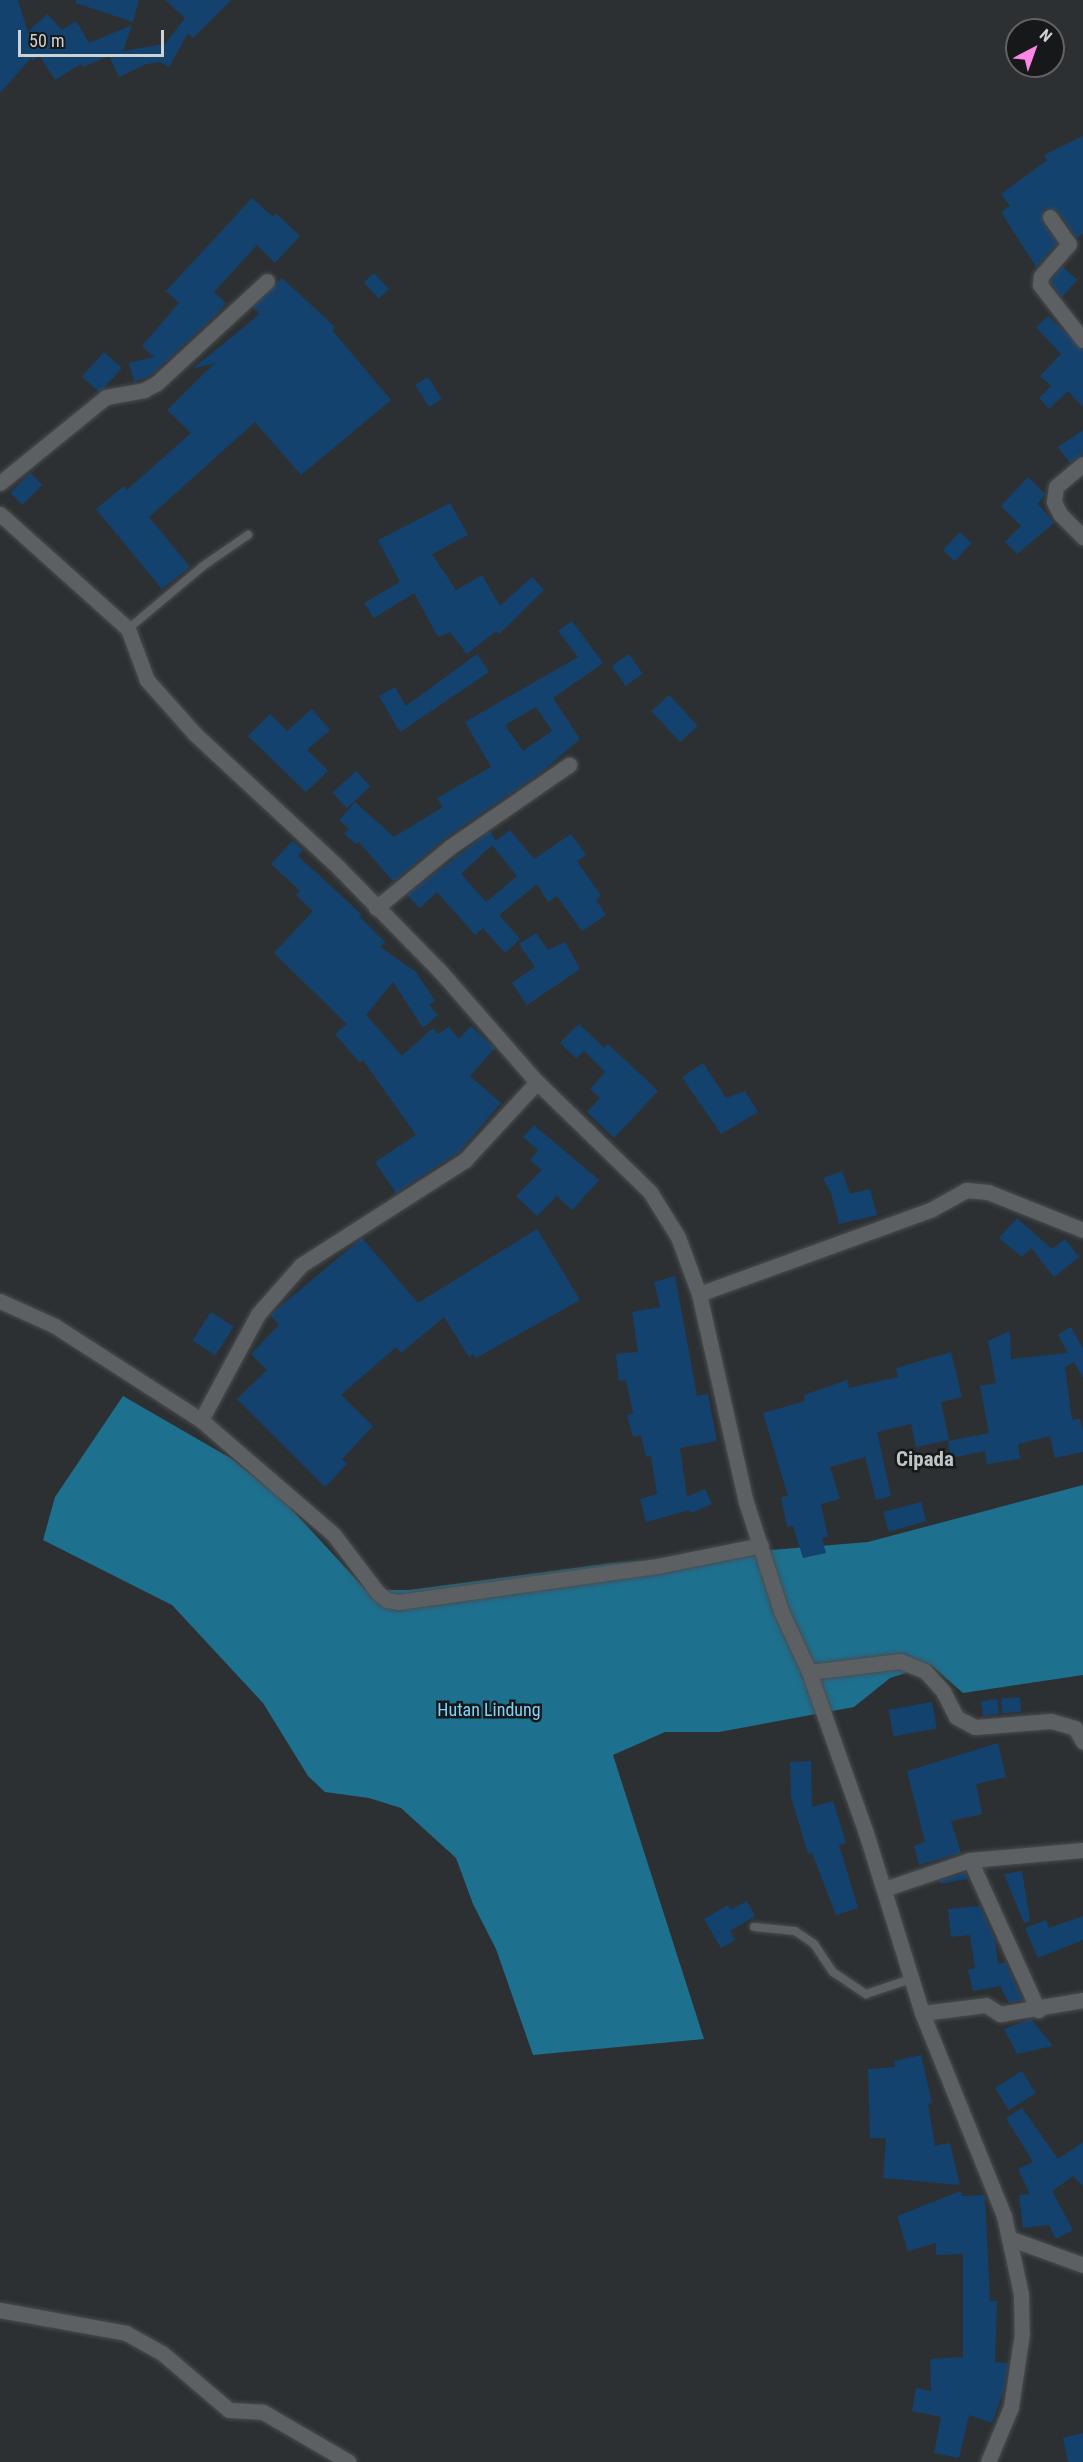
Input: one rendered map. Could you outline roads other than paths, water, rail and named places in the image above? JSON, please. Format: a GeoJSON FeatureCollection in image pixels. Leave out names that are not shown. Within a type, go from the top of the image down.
{"type":"FeatureCollection","features":[{"type":"Feature","properties":{"kind":"street"},"geometry":{"type":"LineString","coordinates":[[1050,217],[1069,244],[1041,276],[1040,285],[1083,340]]}},
{"type":"Feature","properties":{"kind":"street"},"geometry":{"type":"LineString","coordinates":[[0,483],[106,397],[144,390],[157,383],[267,280]]}},
{"type":"Feature","properties":{"kind":"street"},"geometry":{"type":"LineString","coordinates":[[1083,464],[1056,487],[1054,502],[1060,514],[1083,537]]}},
{"type":"Feature","properties":{"kind":"street"},"geometry":{"type":"LineString","coordinates":[[0,514],[128,629],[147,680],[179,716],[440,971],[537,1082],[650,1192],[678,1237],[699,1294],[744,1492],[781,1611],[809,1672],[884,1889],[922,2013],[998,2194],[1021,2294],[1020,2365],[1011,2407],[988,2462]]}},
{"type":"Feature","properties":{"kind":"street"},"geometry":{"type":"LineString","coordinates":[[376,908],[450,847],[569,765]]}},
{"type":"Feature","properties":{"kind":"street"},"geometry":{"type":"LineString","coordinates":[[201,1420],[258,1314],[301,1265],[451,1171],[502,1124],[537,1082]]}},
{"type":"Feature","properties":{"kind":"street"},"geometry":{"type":"LineString","coordinates":[[699,1294],[932,1209],[966,1190],[988,1192],[1083,1230]]}},
{"type":"Feature","properties":{"kind":"street"},"geometry":{"type":"LineString","coordinates":[[0,1301],[55,1326],[201,1420],[325,1526],[378,1593],[393,1601],[657,1566],[761,1545]]}},
{"type":"Feature","properties":{"kind":"street"},"geometry":{"type":"LineString","coordinates":[[809,1672],[900,1661],[925,1671],[943,1691],[956,1717],[975,1727],[1051,1721],[1075,1728],[1083,1742]]}},
{"type":"Feature","properties":{"kind":"street"},"geometry":{"type":"LineString","coordinates":[[884,1889],[970,1860],[1083,1850]]}},
{"type":"Feature","properties":{"kind":"street"},"geometry":{"type":"LineString","coordinates":[[970,1860],[1038,2010]]}},
{"type":"Feature","properties":{"kind":"street"},"geometry":{"type":"LineString","coordinates":[[922,2013],[986,2005],[1000,2013],[1038,2010],[1083,2000]]}},
{"type":"Feature","properties":{"kind":"street"},"geometry":{"type":"LineString","coordinates":[[1009,2238],[1083,2265]]}},
{"type":"Feature","properties":{"kind":"street"},"geometry":{"type":"LineString","coordinates":[[0,2310],[126,2333],[170,2360],[229,2410],[263,2412],[349,2462]]}},
{"type":"Feature","properties":{"kind":"lane"},"geometry":{"type":"LineString","coordinates":[[128,629],[203,566],[248,535]]}},
{"type":"Feature","properties":{"kind":"lane"},"geometry":{"type":"LineString","coordinates":[[754,1927],[795,1931],[814,1944],[833,1972],[866,1994],[910,1979]]}},
{"type":"Feature","properties":{"kind":"district","name":"Cipada"},"geometry":{"type":"Point","coordinates":[925,1459]}},
{"type":"Feature","properties":{"kind":"park label","name":"Hutan Lindung"},"geometry":{"type":"Point","coordinates":[489,1710]}}]}
